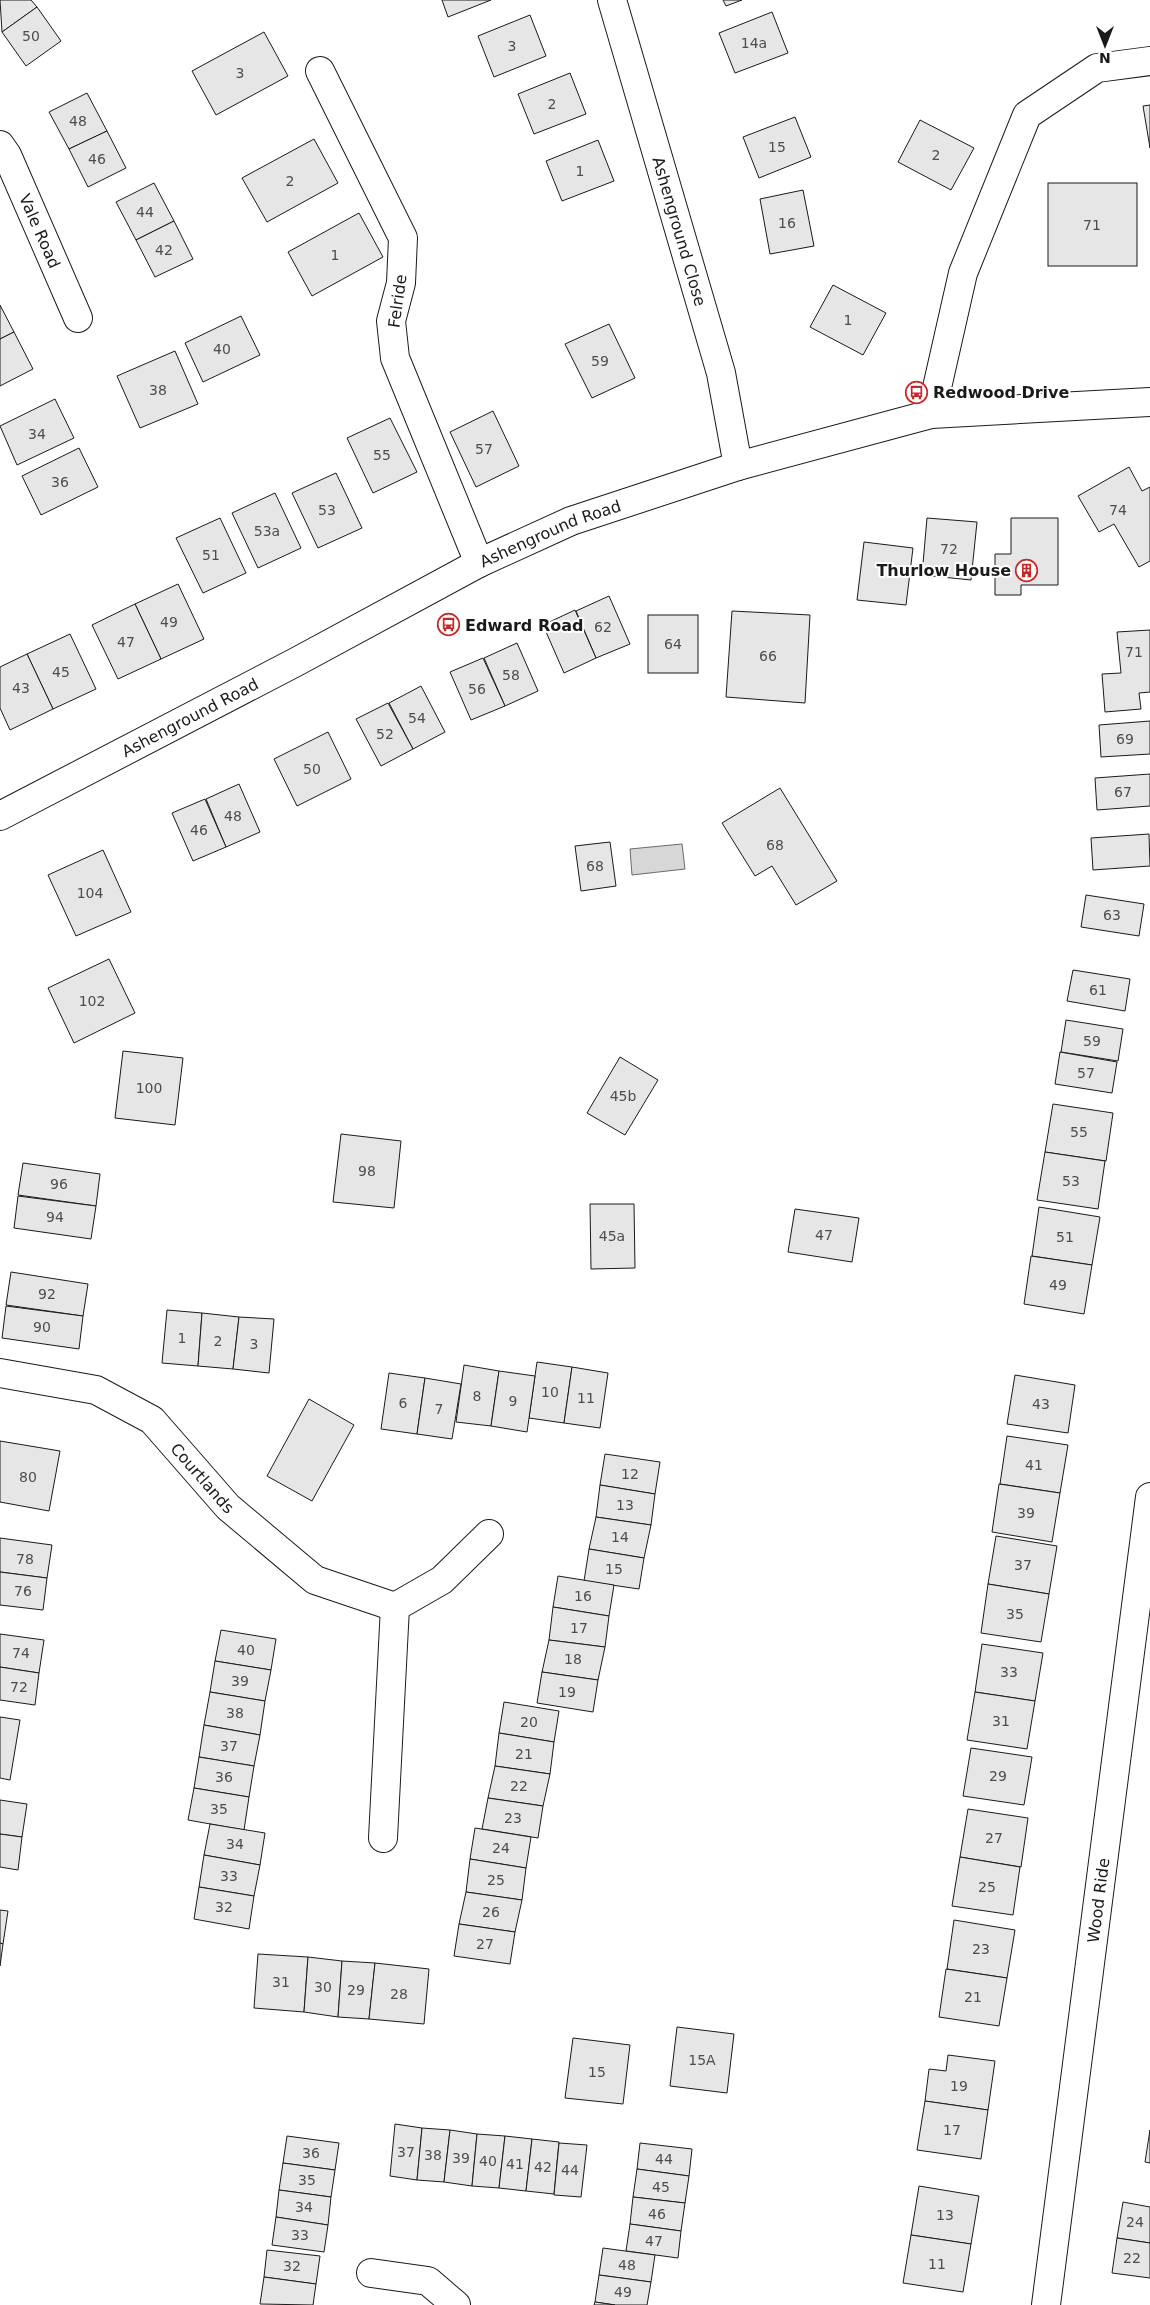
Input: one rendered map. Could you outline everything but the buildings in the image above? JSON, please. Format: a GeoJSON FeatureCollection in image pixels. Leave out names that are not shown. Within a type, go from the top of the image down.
{"type":"FeatureCollection","features":[{"type":"Feature","properties":{"kind":"street","name":"Ashenground Close"},"geometry":{"type":"LineString","coordinates":[[612,0],[721,373],[738,466]]}},
{"type":"Feature","properties":{"kind":"street"},"geometry":{"type":"LineString","coordinates":[[931,414],[964,273],[1028,115],[1097,68],[1150,62]]}},
{"type":"Feature","properties":{"kind":"street","name":"Felride"},"geometry":{"type":"LineString","coordinates":[[320,71],[403,238],[401,283],[391,321],[395,358],[479,563]]}},
{"type":"Feature","properties":{"kind":"street","name":"Vale Road"},"geometry":{"type":"LineString","coordinates":[[0,145],[7,155],[78,318]]}},
{"type":"Feature","properties":{"kind":"street","name":"Ashenground Road"},"geometry":{"type":"LineString","coordinates":[[0,816],[296,662],[479,563],[571,520],[738,466],[931,414],[1150,402]]}},
{"type":"Feature","properties":{"kind":"street","name":"Courtlands"},"geometry":{"type":"LineString","coordinates":[[0,1373],[96,1390],[152,1420],[228,1507],[315,1580],[395,1607]]}},
{"type":"Feature","properties":{"kind":"street","name":"Wood Ride"},"geometry":{"type":"LineString","coordinates":[[1046,2305],[1150,1497]]}},
{"type":"Feature","properties":{"kind":"street"},"geometry":{"type":"LineString","coordinates":[[383,1838],[395,1607],[442,1580],[489,1534]]}},
{"type":"Feature","properties":{"kind":"street"},"geometry":{"type":"LineString","coordinates":[[371,2273],[428,2281],[456,2305]]}},
{"type":"Feature","properties":{"kind":"shaded area"},"geometry":{"type":"Polygon","coordinates":[[[682,844],[685,869],[632,875],[630,849],[682,844]]]}},
{"type":"Feature","properties":{"kind":"place","name":"Redwood Drive"},"geometry":{"type":"Point","coordinates":[917,392]}},
{"type":"Feature","properties":{"kind":"place","name":"Thurlow House"},"geometry":{"type":"Point","coordinates":[1027,570]}},
{"type":"Feature","properties":{"kind":"place","name":"Edward Road"},"geometry":{"type":"Point","coordinates":[449,625]}}]}
